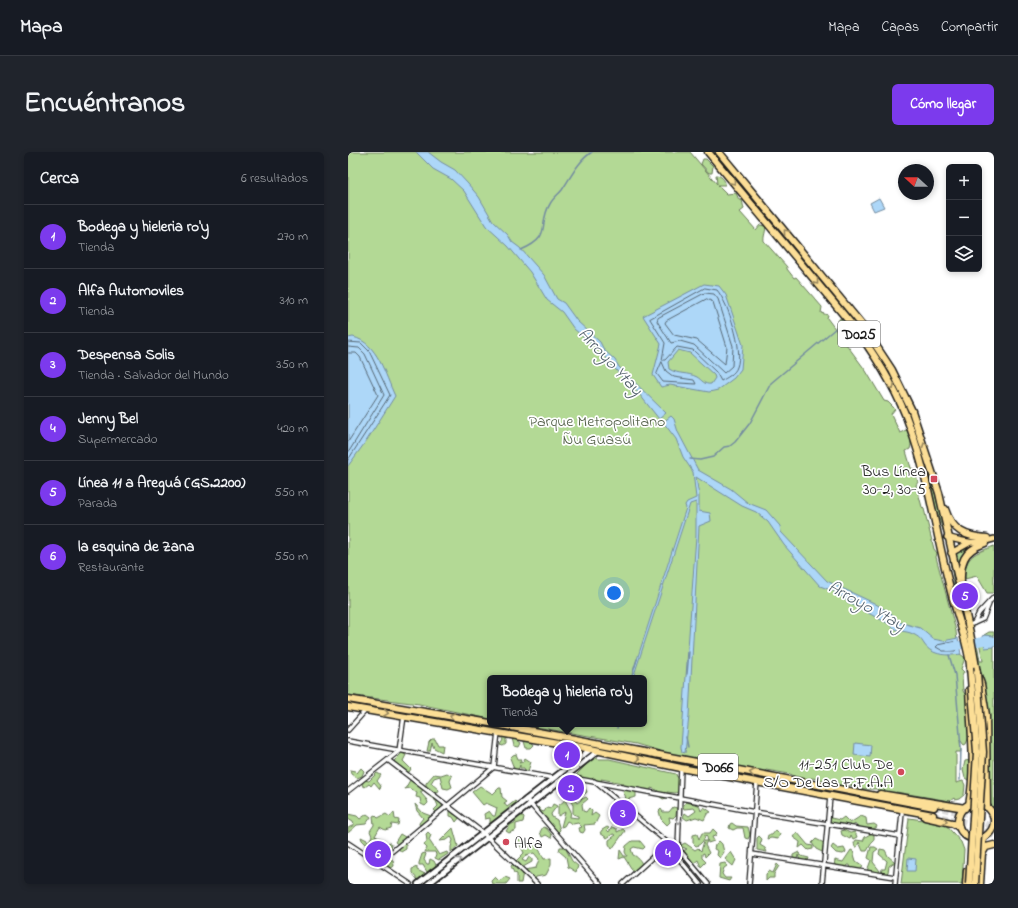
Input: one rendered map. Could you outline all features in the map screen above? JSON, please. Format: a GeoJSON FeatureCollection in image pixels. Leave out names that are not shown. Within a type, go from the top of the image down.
{"type":"FeatureCollection","features":[{"type":"Feature","properties":{"kind":"highway","name":"D025"},"geometry":{"type":"LineString","coordinates":[[708,152],[839,309],[872,351],[903,407],[924,470],[970,667],[977,752],[969,884]]}},
{"type":"Feature","properties":{"kind":"highway","name":"D025"},"geometry":{"type":"LineString","coordinates":[[718,152],[855,316],[884,356],[912,411],[939,493],[947,537],[961,596],[971,624],[970,633],[977,673],[983,752],[975,884]]}},
{"type":"Feature","properties":{"kind":"highway"},"geometry":{"type":"LineString","coordinates":[[924,470],[940,528],[947,537]]}},
{"type":"Feature","properties":{"kind":"highway"},"geometry":{"type":"LineString","coordinates":[[939,493],[947,515],[957,530],[970,536],[990,540]]}},
{"type":"Feature","properties":{"kind":"highway"},"geometry":{"type":"LineString","coordinates":[[961,596],[960,572],[963,561],[972,549],[990,540]]}},
{"type":"Feature","properties":{"kind":"highway"},"geometry":{"type":"LineString","coordinates":[[951,553],[948,562],[953,598]]}},
{"type":"Feature","properties":{"kind":"highway"},"geometry":{"type":"LineString","coordinates":[[966,884],[969,846],[959,827],[959,819],[967,806],[972,791],[972,737],[969,685],[970,667]]}},
{"type":"Feature","properties":{"kind":"highway"},"geometry":{"type":"LineString","coordinates":[[964,835],[974,839],[984,837],[991,830],[994,818],[987,807],[986,715],[981,684],[977,673]]}},
{"type":"Feature","properties":{"kind":"highway"},"geometry":{"type":"LineString","coordinates":[[348,699],[487,722]]}},
{"type":"Feature","properties":{"kind":"highway","name":"D066"},"geometry":{"type":"LineString","coordinates":[[348,707],[571,745],[830,797],[933,815]]}},
{"type":"Feature","properties":{"kind":"highway","name":"D066"},"geometry":{"type":"LineString","coordinates":[[512,727],[831,789],[934,807]]}},
{"type":"Feature","properties":{"kind":"highway"},"geometry":{"type":"LineString","coordinates":[[571,745],[578,753],[577,760]]}},
{"type":"Feature","properties":{"kind":"highway"},"geometry":{"type":"LineString","coordinates":[[592,749],[599,745],[624,751],[633,750]]}},
{"type":"Feature","properties":{"kind":"highway"},"geometry":{"type":"LineString","coordinates":[[831,789],[840,787],[951,805],[967,806],[976,804],[987,807]]}},
{"type":"Feature","properties":{"kind":"highway"},"geometry":{"type":"LineString","coordinates":[[951,805],[963,803],[972,791]]}},
{"type":"Feature","properties":{"kind":"highway"},"geometry":{"type":"LineString","coordinates":[[830,797],[837,801],[946,821],[959,827]]}},
{"type":"Feature","properties":{"kind":"highway"},"geometry":{"type":"LineString","coordinates":[[984,837],[994,843]]}},
{"type":"Feature","properties":{"kind":"highway"},"geometry":{"type":"LineString","coordinates":[[980,884],[984,837]]}},
{"type":"Feature","properties":{"kind":"highway"},"geometry":{"type":"LineString","coordinates":[[982,855],[986,846],[994,843]]}},
{"type":"Feature","properties":{"kind":"main road"},"geometry":{"type":"LineString","coordinates":[[947,537],[969,543]]}},
{"type":"Feature","properties":{"kind":"main road"},"geometry":{"type":"LineString","coordinates":[[951,553],[969,543],[990,540]]}},
{"type":"Feature","properties":{"kind":"main road"},"geometry":{"type":"LineString","coordinates":[[418,884],[592,749]]}},
{"type":"Feature","properties":{"kind":"main road"},"geometry":{"type":"LineString","coordinates":[[428,884],[531,805],[598,751]]}},
{"type":"Feature","properties":{"kind":"street"},"geometry":{"type":"LineString","coordinates":[[971,624],[994,596]]}},
{"type":"Feature","properties":{"kind":"street"},"geometry":{"type":"LineString","coordinates":[[971,624],[983,619],[989,603]]}},
{"type":"Feature","properties":{"kind":"street"},"geometry":{"type":"LineString","coordinates":[[989,603],[994,605]]}},
{"type":"Feature","properties":{"kind":"street"},"geometry":{"type":"LineString","coordinates":[[348,730],[366,710]]}},
{"type":"Feature","properties":{"kind":"street"},"geometry":{"type":"LineString","coordinates":[[348,791],[399,751],[404,716]]}},
{"type":"Feature","properties":{"kind":"street"},"geometry":{"type":"LineString","coordinates":[[378,863],[494,768],[498,732]]}},
{"type":"Feature","properties":{"kind":"street"},"geometry":{"type":"LineString","coordinates":[[348,741],[553,778]]}},
{"type":"Feature","properties":{"kind":"street"},"geometry":{"type":"LineString","coordinates":[[388,760],[483,833],[537,884]]}},
{"type":"Feature","properties":{"kind":"street"},"geometry":{"type":"LineString","coordinates":[[567,768],[569,775],[573,778],[681,799],[900,836]]}},
{"type":"Feature","properties":{"kind":"street"},"geometry":{"type":"LineString","coordinates":[[674,852],[678,848],[682,768]]}},
{"type":"Feature","properties":{"kind":"street"},"geometry":{"type":"LineString","coordinates":[[593,781],[668,843],[678,848],[708,884]]}},
{"type":"Feature","properties":{"kind":"street"},"geometry":{"type":"LineString","coordinates":[[749,884],[757,782]]}},
{"type":"Feature","properties":{"kind":"street"},"geometry":{"type":"LineString","coordinates":[[822,884],[830,797]]}},
{"type":"Feature","properties":{"kind":"street"},"geometry":{"type":"LineString","coordinates":[[526,799],[600,884]]}},
{"type":"Feature","properties":{"kind":"street"},"geometry":{"type":"LineString","coordinates":[[895,884],[902,813]]}},
{"type":"Feature","properties":{"kind":"street"},"geometry":{"type":"LineString","coordinates":[[348,843],[410,884]]}},
{"type":"Feature","properties":{"kind":"street"},"geometry":{"type":"LineString","coordinates":[[668,843],[700,884]]}},
{"type":"Feature","properties":{"kind":"street"},"geometry":{"type":"LineString","coordinates":[[623,884],[668,843]]}},
{"type":"Feature","properties":{"kind":"street"},"geometry":{"type":"LineString","coordinates":[[752,854],[896,877]]}},
{"type":"Feature","properties":{"kind":"green space","name":"Parque Metropolitano Ñu Guasú"},"geometry":{"type":"Polygon","coordinates":[[[348,152],[690,152],[717,184],[716,175],[725,181],[725,185],[718,185],[727,194],[736,193],[739,200],[742,200],[744,209],[740,212],[756,230],[760,225],[765,226],[764,241],[787,267],[794,278],[796,277],[822,307],[821,313],[828,315],[827,318],[866,371],[884,401],[888,402],[895,409],[891,414],[900,433],[906,430],[909,434],[911,439],[911,447],[906,451],[911,468],[914,469],[918,482],[916,485],[922,507],[924,509],[934,549],[937,553],[936,557],[956,631],[958,652],[965,658],[961,669],[964,672],[962,676],[963,691],[966,696],[966,710],[969,717],[970,734],[966,744],[964,745],[960,740],[961,752],[956,752],[956,783],[963,781],[965,785],[964,795],[959,799],[955,800],[954,798],[950,801],[896,792],[895,794],[879,791],[877,789],[865,789],[846,784],[842,787],[838,786],[837,782],[812,778],[801,779],[790,774],[766,770],[763,774],[751,772],[748,768],[674,755],[636,744],[536,727],[647,727],[647,675],[487,675],[487,718],[419,704],[348,695],[348,152]]]}},
{"type":"Feature","properties":{"kind":"green space"},"geometry":{"type":"Polygon","coordinates":[[[711,152],[715,152],[846,308],[881,354],[917,426],[922,431],[937,502],[940,505],[944,533],[931,495],[933,494],[929,487],[928,476],[923,476],[919,469],[923,457],[922,453],[920,453],[902,400],[893,396],[892,390],[874,357],[834,303],[831,305],[828,298],[818,290],[818,281],[711,152]]]}},
{"type":"Feature","properties":{"kind":"green space"},"geometry":{"type":"Polygon","coordinates":[[[703,159],[706,159],[713,166],[712,173],[709,173],[701,164],[703,159]]]}},
{"type":"Feature","properties":{"kind":"green space"},"geometry":{"type":"Polygon","coordinates":[[[843,318],[850,331],[846,336],[843,336],[835,329],[839,319],[843,318]]]}},
{"type":"Feature","properties":{"kind":"green space"},"geometry":{"type":"Polygon","coordinates":[[[970,545],[962,556],[958,568],[954,554],[970,545]]]}},
{"type":"Feature","properties":{"kind":"green space"},"geometry":{"type":"Polygon","coordinates":[[[994,546],[994,591],[992,593],[987,593],[977,576],[965,579],[965,571],[972,556],[994,546]]]}},
{"type":"Feature","properties":{"kind":"green space"},"geometry":{"type":"Polygon","coordinates":[[[950,561],[969,644],[955,588],[950,561]]]}},
{"type":"Feature","properties":{"kind":"green space"},"geometry":{"type":"Polygon","coordinates":[[[989,632],[994,632],[994,814],[989,803],[987,708],[975,643],[977,643],[980,661],[983,661],[979,642],[982,641],[984,635],[989,632]]]}},
{"type":"Feature","properties":{"kind":"green space"},"geometry":{"type":"Polygon","coordinates":[[[348,701],[580,743],[530,735],[530,740],[534,745],[531,748],[526,748],[523,738],[528,735],[522,734],[517,740],[521,743],[519,747],[514,746],[512,738],[506,739],[506,744],[503,746],[500,745],[503,740],[500,735],[511,732],[394,712],[348,707],[348,701]]]}},
{"type":"Feature","properties":{"kind":"green space"},"geometry":{"type":"Polygon","coordinates":[[[432,739],[435,739],[438,745],[443,745],[442,752],[434,748],[432,743],[430,751],[427,751],[429,742],[432,739]]]}},
{"type":"Feature","properties":{"kind":"green space"},"geometry":{"type":"Polygon","coordinates":[[[608,750],[633,753],[825,792],[700,770],[608,750]]]}},
{"type":"Feature","properties":{"kind":"green space"},"geometry":{"type":"Polygon","coordinates":[[[402,753],[406,755],[403,761],[411,769],[406,773],[396,769],[394,761],[402,753]]]}},
{"type":"Feature","properties":{"kind":"green space"},"geometry":{"type":"Polygon","coordinates":[[[516,754],[518,759],[522,759],[519,763],[523,762],[525,758],[531,762],[528,771],[524,768],[520,768],[520,765],[518,770],[515,771],[510,758],[516,754]]]}},
{"type":"Feature","properties":{"kind":"green space"},"geometry":{"type":"Polygon","coordinates":[[[594,757],[676,774],[677,777],[679,777],[679,792],[667,792],[670,797],[663,799],[659,796],[657,790],[651,788],[651,791],[636,791],[636,797],[628,799],[630,806],[628,809],[620,802],[622,799],[626,800],[623,793],[625,790],[623,783],[601,779],[603,783],[576,778],[577,774],[594,757]]]}},
{"type":"Feature","properties":{"kind":"green space"},"geometry":{"type":"Polygon","coordinates":[[[971,760],[971,777],[968,780],[965,778],[963,770],[965,761],[971,760]]]}},
{"type":"Feature","properties":{"kind":"green space"},"geometry":{"type":"Polygon","coordinates":[[[361,768],[364,771],[362,776],[357,778],[351,774],[350,770],[357,773],[361,768]]]}},
{"type":"Feature","properties":{"kind":"green space"},"geometry":{"type":"Polygon","coordinates":[[[377,773],[381,775],[377,781],[381,786],[380,789],[374,782],[371,786],[369,784],[365,787],[362,785],[364,780],[369,781],[377,773]]]}},
{"type":"Feature","properties":{"kind":"green space"},"geometry":{"type":"Polygon","coordinates":[[[447,773],[452,776],[450,781],[452,787],[448,789],[443,788],[440,776],[434,778],[431,783],[439,790],[438,793],[426,790],[426,783],[434,774],[441,775],[447,773]]]}},
{"type":"Feature","properties":{"kind":"green space"},"geometry":{"type":"Polygon","coordinates":[[[564,773],[565,774],[531,800],[531,798],[564,773]]]}},
{"type":"Feature","properties":{"kind":"green space"},"geometry":{"type":"Polygon","coordinates":[[[410,780],[424,790],[420,792],[427,800],[428,803],[425,806],[421,804],[420,798],[416,797],[417,793],[409,788],[405,789],[410,780]]]}},
{"type":"Feature","properties":{"kind":"green space"},"geometry":{"type":"Polygon","coordinates":[[[578,784],[583,784],[587,792],[581,797],[581,792],[576,790],[578,784]]]}},
{"type":"Feature","properties":{"kind":"green space"},"geometry":{"type":"Polygon","coordinates":[[[480,786],[493,794],[501,788],[502,797],[507,801],[504,803],[507,807],[515,801],[518,804],[525,804],[516,812],[516,816],[524,817],[523,822],[516,824],[516,830],[509,833],[506,831],[510,825],[516,822],[510,817],[507,821],[505,820],[499,825],[501,829],[499,832],[490,832],[492,825],[490,824],[490,818],[485,819],[484,814],[489,811],[493,816],[495,816],[497,808],[486,803],[483,805],[472,792],[480,786]]]}},
{"type":"Feature","properties":{"kind":"green space"},"geometry":{"type":"Polygon","coordinates":[[[573,793],[575,795],[574,799],[577,803],[581,800],[581,797],[582,799],[586,797],[588,799],[582,804],[583,811],[586,812],[589,808],[592,811],[591,816],[595,813],[599,816],[595,824],[584,825],[585,830],[583,833],[580,832],[579,828],[582,827],[578,823],[573,824],[567,821],[564,826],[561,827],[565,812],[558,816],[558,806],[565,800],[571,811],[570,817],[578,818],[578,816],[573,814],[573,805],[569,799],[573,793]]]}},
{"type":"Feature","properties":{"kind":"green space"},"geometry":{"type":"Polygon","coordinates":[[[429,794],[441,803],[443,808],[437,813],[434,810],[438,806],[436,801],[429,796],[429,794]]]}},
{"type":"Feature","properties":{"kind":"green space"},"geometry":{"type":"Polygon","coordinates":[[[686,802],[699,805],[701,811],[704,807],[711,812],[707,814],[704,820],[696,817],[687,820],[683,817],[685,813],[689,816],[696,811],[694,808],[684,809],[683,806],[686,802]]]}},
{"type":"Feature","properties":{"kind":"green space"},"geometry":{"type":"Polygon","coordinates":[[[415,804],[423,813],[431,816],[432,818],[427,819],[420,828],[419,823],[423,818],[417,811],[415,804]]]}},
{"type":"Feature","properties":{"kind":"green space"},"geometry":{"type":"Polygon","coordinates":[[[553,804],[557,806],[551,814],[552,817],[557,820],[560,830],[558,832],[550,826],[547,818],[537,810],[538,807],[544,812],[547,807],[551,808],[553,804]]]}},
{"type":"Feature","properties":{"kind":"green space"},"geometry":{"type":"Polygon","coordinates":[[[673,807],[677,808],[676,815],[673,818],[669,817],[670,822],[667,825],[661,819],[659,811],[661,809],[663,812],[669,812],[673,807]]]}},
{"type":"Feature","properties":{"kind":"green space"},"geometry":{"type":"Polygon","coordinates":[[[450,809],[453,811],[453,814],[457,814],[460,817],[456,822],[453,817],[450,816],[450,809]]]}},
{"type":"Feature","properties":{"kind":"green space"},"geometry":{"type":"Polygon","coordinates":[[[394,812],[395,819],[399,820],[398,825],[392,824],[391,828],[385,830],[380,827],[375,836],[382,839],[373,849],[373,843],[366,844],[361,837],[369,841],[372,836],[370,831],[374,825],[373,816],[375,815],[378,818],[386,814],[390,817],[394,812]]]}},
{"type":"Feature","properties":{"kind":"green space"},"geometry":{"type":"Polygon","coordinates":[[[348,814],[357,816],[360,819],[367,814],[371,817],[366,824],[357,825],[348,833],[348,828],[354,825],[353,822],[348,819],[348,814]]]}},
{"type":"Feature","properties":{"kind":"green space"},"geometry":{"type":"Polygon","coordinates":[[[861,816],[866,818],[867,825],[874,824],[877,826],[876,828],[865,830],[855,824],[851,827],[844,824],[836,827],[829,820],[831,818],[840,820],[844,817],[850,823],[861,816]]]}},
{"type":"Feature","properties":{"kind":"green space"},"geometry":{"type":"Polygon","coordinates":[[[909,818],[944,823],[961,842],[964,850],[962,884],[901,884],[909,818]]]}},
{"type":"Feature","properties":{"kind":"green space"},"geometry":{"type":"Polygon","coordinates":[[[732,823],[736,826],[748,827],[750,835],[748,839],[745,838],[743,828],[733,830],[729,828],[730,824],[732,823]]]}},
{"type":"Feature","properties":{"kind":"green space"},"geometry":{"type":"Polygon","coordinates":[[[543,827],[546,828],[552,835],[551,838],[546,835],[542,837],[540,832],[543,827]]]}},
{"type":"Feature","properties":{"kind":"green space"},"geometry":{"type":"Polygon","coordinates":[[[607,827],[609,828],[607,830],[609,832],[612,827],[617,829],[617,832],[623,829],[625,831],[612,849],[609,844],[609,840],[616,835],[613,834],[607,838],[600,833],[607,827]]]}},
{"type":"Feature","properties":{"kind":"green space"},"geometry":{"type":"Polygon","coordinates":[[[453,828],[458,846],[451,852],[453,840],[451,837],[447,840],[440,841],[453,828]]]}},
{"type":"Feature","properties":{"kind":"green space"},"geometry":{"type":"Polygon","coordinates":[[[713,829],[717,833],[712,837],[714,841],[708,843],[705,835],[700,844],[696,846],[693,843],[693,835],[697,834],[699,839],[702,833],[710,833],[713,829]]]}},
{"type":"Feature","properties":{"kind":"green space"},"geometry":{"type":"Polygon","coordinates":[[[776,830],[780,834],[778,839],[767,839],[768,835],[772,835],[776,830]]]}},
{"type":"Feature","properties":{"kind":"green space"},"geometry":{"type":"Polygon","coordinates":[[[844,830],[850,833],[855,832],[857,837],[853,839],[851,835],[850,839],[842,835],[841,831],[844,830]]]}},
{"type":"Feature","properties":{"kind":"green space"},"geometry":{"type":"Polygon","coordinates":[[[428,832],[431,835],[429,840],[439,855],[447,852],[448,854],[439,860],[435,858],[435,852],[425,852],[427,848],[424,845],[427,841],[426,834],[428,832]]]}},
{"type":"Feature","properties":{"kind":"green space"},"geometry":{"type":"Polygon","coordinates":[[[797,832],[808,845],[813,846],[813,849],[808,850],[803,845],[799,848],[800,842],[793,837],[797,832]]]}},
{"type":"Feature","properties":{"kind":"green space"},"geometry":{"type":"Polygon","coordinates":[[[872,833],[874,835],[874,839],[867,851],[863,851],[859,842],[857,847],[855,847],[854,843],[856,840],[863,841],[865,837],[872,833]]]}},
{"type":"Feature","properties":{"kind":"green space"},"geometry":{"type":"Polygon","coordinates":[[[400,834],[405,837],[404,840],[406,844],[406,849],[401,852],[399,849],[400,846],[395,842],[400,834]]]}},
{"type":"Feature","properties":{"kind":"green space"},"geometry":{"type":"Polygon","coordinates":[[[759,836],[762,839],[760,845],[765,848],[767,852],[757,850],[757,838],[759,836]]]}},
{"type":"Feature","properties":{"kind":"green space"},"geometry":{"type":"Polygon","coordinates":[[[482,837],[477,842],[477,845],[469,848],[439,871],[440,873],[430,880],[425,880],[482,837]]]}},
{"type":"Feature","properties":{"kind":"green space"},"geometry":{"type":"Polygon","coordinates":[[[520,837],[527,841],[527,848],[536,843],[544,859],[551,858],[551,865],[546,875],[536,877],[533,883],[530,881],[524,870],[536,868],[539,859],[534,853],[526,855],[522,860],[526,862],[529,857],[532,859],[532,862],[523,867],[516,866],[516,869],[523,872],[521,883],[517,883],[517,874],[514,873],[511,866],[524,853],[518,840],[520,837]]]}},
{"type":"Feature","properties":{"kind":"green space"},"geometry":{"type":"Polygon","coordinates":[[[816,839],[824,843],[822,852],[816,849],[812,843],[816,839]]]}},
{"type":"Feature","properties":{"kind":"green space"},"geometry":{"type":"Polygon","coordinates":[[[632,841],[640,841],[645,847],[643,849],[634,847],[631,849],[633,855],[639,859],[642,865],[633,871],[624,857],[619,859],[620,850],[624,856],[627,856],[625,852],[626,846],[632,841]]]}},
{"type":"Feature","properties":{"kind":"green space"},"geometry":{"type":"Polygon","coordinates":[[[704,841],[707,841],[705,845],[709,853],[705,857],[704,853],[702,854],[702,858],[706,862],[701,867],[698,860],[694,863],[683,853],[683,851],[687,849],[681,845],[685,843],[695,850],[698,848],[701,851],[704,841]]]}},
{"type":"Feature","properties":{"kind":"green space"},"geometry":{"type":"Polygon","coordinates":[[[719,841],[722,844],[724,852],[720,858],[717,855],[718,851],[714,849],[715,845],[719,841]]]}},
{"type":"Feature","properties":{"kind":"green space"},"geometry":{"type":"Polygon","coordinates":[[[389,842],[392,844],[390,850],[384,856],[382,854],[385,846],[389,842]]]}},
{"type":"Feature","properties":{"kind":"green space"},"geometry":{"type":"Polygon","coordinates":[[[833,845],[838,849],[844,848],[846,852],[843,854],[836,853],[831,848],[833,845]]]}},
{"type":"Feature","properties":{"kind":"green space"},"geometry":{"type":"Polygon","coordinates":[[[560,847],[565,847],[572,861],[578,866],[576,872],[568,867],[566,857],[559,851],[560,847]]]}},
{"type":"Feature","properties":{"kind":"green space"},"geometry":{"type":"Polygon","coordinates":[[[871,847],[878,849],[874,852],[873,862],[880,871],[877,875],[867,871],[871,860],[868,858],[871,847]]]}},
{"type":"Feature","properties":{"kind":"green space"},"geometry":{"type":"Polygon","coordinates":[[[880,849],[885,850],[888,856],[895,862],[889,866],[888,872],[885,876],[881,874],[882,869],[885,869],[887,861],[879,854],[880,849]]]}},
{"type":"Feature","properties":{"kind":"green space"},"geometry":{"type":"Polygon","coordinates":[[[851,850],[853,851],[856,861],[863,866],[861,870],[851,870],[850,865],[846,868],[834,866],[835,860],[843,862],[851,850]]]}},
{"type":"Feature","properties":{"kind":"green space"},"geometry":{"type":"Polygon","coordinates":[[[731,852],[736,860],[733,866],[725,859],[731,852]]]}},
{"type":"Feature","properties":{"kind":"green space"},"geometry":{"type":"Polygon","coordinates":[[[799,852],[801,856],[809,858],[808,861],[807,859],[805,861],[800,861],[798,855],[797,859],[793,859],[793,855],[799,852]]]}},
{"type":"Feature","properties":{"kind":"green space"},"geometry":{"type":"Polygon","coordinates":[[[425,853],[424,860],[427,864],[429,864],[430,859],[434,861],[436,865],[434,869],[432,868],[427,872],[423,865],[419,865],[422,854],[425,853]]]}},
{"type":"Feature","properties":{"kind":"green space"},"geometry":{"type":"Polygon","coordinates":[[[388,858],[393,860],[394,866],[390,869],[386,865],[382,865],[383,861],[386,861],[388,858]]]}},
{"type":"Feature","properties":{"kind":"green space"},"geometry":{"type":"Polygon","coordinates":[[[725,863],[727,866],[724,868],[722,874],[725,878],[731,878],[729,881],[719,878],[720,864],[725,863]]]}},
{"type":"Feature","properties":{"kind":"green space"},"geometry":{"type":"Polygon","coordinates":[[[777,864],[779,866],[774,874],[774,878],[769,878],[766,881],[766,874],[769,871],[773,873],[777,864]]]}},
{"type":"Feature","properties":{"kind":"green space"},"geometry":{"type":"Polygon","coordinates":[[[417,867],[417,870],[425,874],[422,879],[418,880],[412,873],[412,869],[417,867]]]}},
{"type":"Feature","properties":{"kind":"green space"},"geometry":{"type":"Polygon","coordinates":[[[495,877],[499,881],[505,877],[510,879],[506,884],[492,884],[491,881],[495,877]]]}},
{"type":"Feature","properties":{"kind":"water"},"geometry":{"type":"Polygon","coordinates":[[[416,152],[428,152],[455,170],[479,197],[493,221],[508,235],[512,242],[520,248],[544,275],[557,299],[564,303],[577,321],[600,342],[604,350],[615,360],[619,367],[666,413],[659,419],[632,385],[620,375],[602,352],[574,329],[562,312],[547,300],[530,272],[508,246],[486,226],[464,191],[451,179],[433,169],[416,152]]]}},
{"type":"Feature","properties":{"kind":"water"},"geometry":{"type":"Polygon","coordinates":[[[879,198],[884,207],[874,211],[870,203],[879,198]]]}},
{"type":"Feature","properties":{"kind":"water"},"geometry":{"type":"Polygon","coordinates":[[[704,284],[719,286],[726,295],[743,345],[741,369],[734,378],[718,390],[709,392],[670,385],[661,387],[653,375],[661,344],[643,316],[704,284]],[[678,350],[668,362],[669,369],[676,372],[693,375],[705,383],[711,384],[715,378],[714,375],[690,353],[678,350]]]}},
{"type":"Feature","properties":{"kind":"water"},"geometry":{"type":"Polygon","coordinates":[[[353,337],[362,340],[375,353],[395,396],[367,440],[348,466],[348,338],[353,337]]]}},
{"type":"Feature","properties":{"kind":"water"},"geometry":{"type":"Polygon","coordinates":[[[671,416],[674,419],[678,432],[698,470],[731,489],[748,503],[766,510],[780,526],[781,532],[827,581],[874,603],[889,612],[899,622],[920,628],[933,639],[943,641],[958,638],[961,654],[946,655],[931,651],[920,638],[915,635],[893,628],[891,625],[849,603],[836,592],[820,586],[784,545],[768,522],[756,512],[742,506],[696,477],[699,496],[699,511],[710,513],[711,521],[699,526],[689,716],[685,753],[682,752],[681,747],[696,536],[696,502],[690,504],[634,675],[632,675],[686,508],[685,505],[687,502],[696,498],[693,472],[683,457],[676,439],[663,422],[671,416]]]}},
{"type":"Feature","properties":{"kind":"water"},"geometry":{"type":"Polygon","coordinates":[[[982,636],[994,636],[994,647],[985,648],[982,636]]]}},
{"type":"Feature","properties":{"kind":"water"},"geometry":{"type":"Polygon","coordinates":[[[855,743],[871,745],[870,757],[854,755],[855,743]]]}},
{"type":"Feature","properties":{"kind":"water"},"geometry":{"type":"Polygon","coordinates":[[[908,858],[916,859],[915,871],[907,871],[908,858]]]}},
{"type":"Feature","properties":{"kind":"waterway"},"geometry":{"type":"LineString","coordinates":[[521,250],[538,240],[543,230],[546,211],[551,202],[562,190],[583,160],[592,152]]}},
{"type":"Feature","properties":{"kind":"waterway"},"geometry":{"type":"LineString","coordinates":[[690,459],[700,460],[713,457],[724,447],[730,446],[735,442],[750,423],[771,383],[836,328]]}},
{"type":"Feature","properties":{"kind":"waterway","name":"Arroyo Ytay"},"geometry":{"type":"LineString","coordinates":[[949,647],[984,641],[994,641]]}},
{"type":"Feature","properties":{"kind":"waterway"},"geometry":{"type":"LineString","coordinates":[[687,674],[689,652]]}},
{"type":"Feature","properties":{"kind":"waterway"},"geometry":{"type":"LineString","coordinates":[[949,655],[955,675],[961,747],[960,780]]}},
{"type":"Feature","properties":{"kind":"waterway"},"geometry":{"type":"LineString","coordinates":[[633,672],[637,659]]}},
{"type":"Feature","properties":{"kind":"waterway"},"geometry":{"type":"LineString","coordinates":[[686,737],[688,747]]}},
{"type":"Feature","properties":{"kind":"tunnel"},"geometry":{"type":"LineString","coordinates":[[934,807],[966,814],[994,828]]}},
{"type":"Feature","properties":{"kind":"tunnel"},"geometry":{"type":"LineString","coordinates":[[933,815],[970,823],[994,836]]}},
{"type":"Feature","properties":{"kind":"place","name":"Bus Línea 30-2, 30-5"},"geometry":{"type":"Point","coordinates":[934,479]}},
{"type":"Feature","properties":{"kind":"place","name":"Línea 11 a Areguá (GS.2200)"},"geometry":{"type":"Point","coordinates":[965,596]}},
{"type":"Feature","properties":{"kind":"place","name":"Bodega y hieleria ro'y"},"geometry":{"type":"Point","coordinates":[567,755]}},
{"type":"Feature","properties":{"kind":"place","name":"11-251 Club De S/O De Las F.F.A.A"},"geometry":{"type":"Point","coordinates":[901,772]}},
{"type":"Feature","properties":{"kind":"place","name":"Alfa Automoviles"},"geometry":{"type":"Point","coordinates":[571,788]}},
{"type":"Feature","properties":{"kind":"place","name":"Despensa Solis"},"geometry":{"type":"Point","coordinates":[623,813]}},
{"type":"Feature","properties":{"kind":"place","name":"Alfa"},"geometry":{"type":"Point","coordinates":[506,842]}},
{"type":"Feature","properties":{"kind":"place","name":"Jenny Bel"},"geometry":{"type":"Point","coordinates":[668,853]}},
{"type":"Feature","properties":{"kind":"place","name":"la esquina de Zana"},"geometry":{"type":"Point","coordinates":[378,854]}}]}
